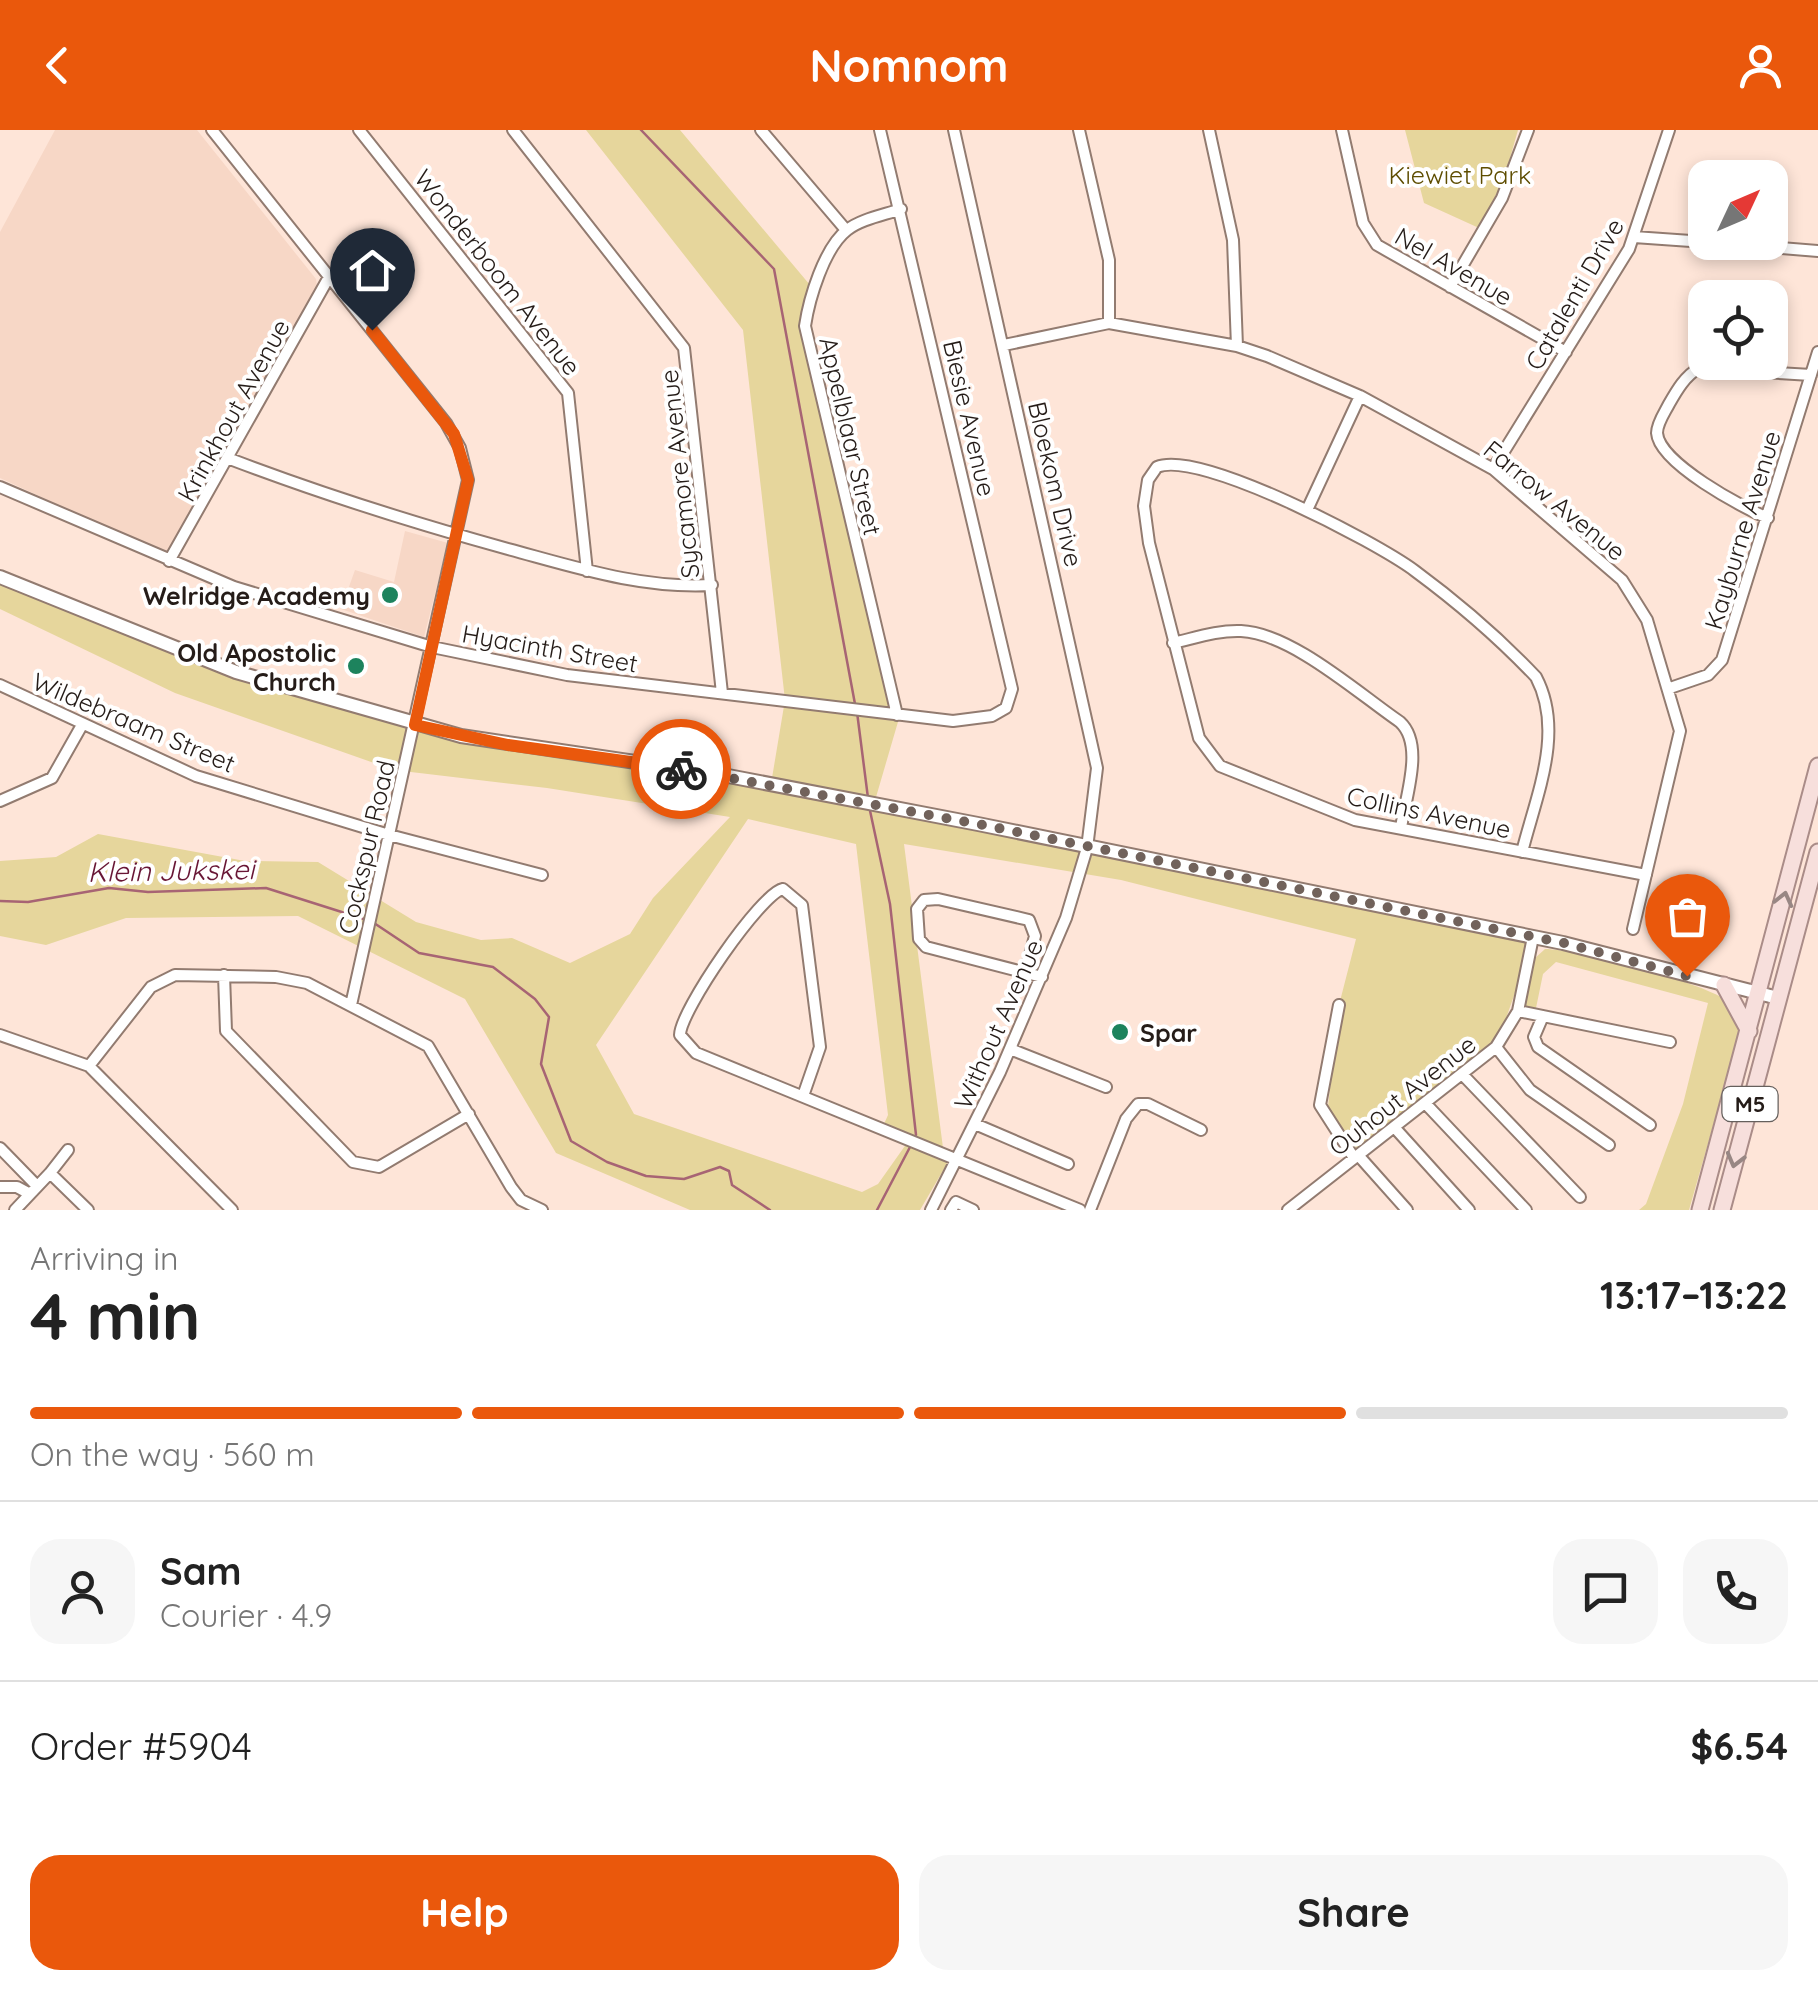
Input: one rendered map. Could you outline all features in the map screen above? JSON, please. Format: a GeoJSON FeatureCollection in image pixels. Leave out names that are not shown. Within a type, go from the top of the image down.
{"type":"FeatureCollection","features":[{"type":"Feature","properties":{"kind":"main road","name":"M5"},"geometry":{"type":"LineString","coordinates":[[1700,1210],[1761,994],[1818,766]]}},
{"type":"Feature","properties":{"kind":"main road","name":"M5"},"geometry":{"type":"LineString","coordinates":[[1722,1210],[1818,852]]}},
{"type":"Feature","properties":{"kind":"main road"},"geometry":{"type":"LineString","coordinates":[[1724,984],[1750,1031]]}},
{"type":"Feature","properties":{"kind":"street","name":"Wonderboom Avenue"},"geometry":{"type":"LineString","coordinates":[[359,130],[568,392],[587,571]]}},
{"type":"Feature","properties":{"kind":"street","name":"Sycamore Avenue"},"geometry":{"type":"LineString","coordinates":[[513,130],[684,348],[722,693]]}},
{"type":"Feature","properties":{"kind":"street"},"geometry":{"type":"LineString","coordinates":[[762,130],[846,230],[901,210]]}},
{"type":"Feature","properties":{"kind":"street","name":"Biesie Avenue"},"geometry":{"type":"LineString","coordinates":[[880,130],[1012,689],[1010,702],[1000,712]]}},
{"type":"Feature","properties":{"kind":"street","name":"Bloekom Drive"},"geometry":{"type":"LineString","coordinates":[[954,130],[1096,750],[1087,848]]}},
{"type":"Feature","properties":{"kind":"street"},"geometry":{"type":"LineString","coordinates":[[1079,130],[1109,260],[1109,323]]}},
{"type":"Feature","properties":{"kind":"street"},"geometry":{"type":"LineString","coordinates":[[1209,130],[1232,240],[1237,346]]}},
{"type":"Feature","properties":{"kind":"street","name":"Nel Avenue"},"geometry":{"type":"LineString","coordinates":[[1342,130],[1363,223],[1371,239],[1566,352]]}},
{"type":"Feature","properties":{"kind":"street"},"geometry":{"type":"LineString","coordinates":[[1450,287],[1502,198],[1528,130]]}},
{"type":"Feature","properties":{"kind":"street","name":"Catalenti Drive"},"geometry":{"type":"LineString","coordinates":[[1493,468],[1634,238],[1669,130]]}},
{"type":"Feature","properties":{"kind":"street","name":"Cockspur Road"},"geometry":{"type":"LineString","coordinates":[[218,132],[454,434],[468,480],[459,535],[351,1005]]}},
{"type":"Feature","properties":{"kind":"street","name":"Appelblaar Street"},"geometry":{"type":"LineString","coordinates":[[846,230],[814,291],[806,332],[896,715]]}},
{"type":"Feature","properties":{"kind":"street"},"geometry":{"type":"LineString","coordinates":[[1634,238],[1688,241]]}},
{"type":"Feature","properties":{"kind":"street"},"geometry":{"type":"LineString","coordinates":[[1788,249],[1818,251]]}},
{"type":"Feature","properties":{"kind":"street","name":"Krinkhout Avenue"},"geometry":{"type":"LineString","coordinates":[[169,561],[230,459],[329,277]]}},
{"type":"Feature","properties":{"kind":"street","name":"Farrow Avenue"},"geometry":{"type":"LineString","coordinates":[[1004,345],[1109,323],[1237,346],[1360,396],[1493,468],[1631,591],[1670,688],[1680,743],[1632,929]]}},
{"type":"Feature","properties":{"kind":"street","name":"Kayburne Avenue"},"geometry":{"type":"LineString","coordinates":[[1670,688],[1708,675],[1722,660],[1818,352]]}},
{"type":"Feature","properties":{"kind":"street"},"geometry":{"type":"LineString","coordinates":[[1768,518],[1727,499],[1694,474],[1662,444],[1658,426],[1686,378],[1704,367],[1811,375]]}},
{"type":"Feature","properties":{"kind":"street"},"geometry":{"type":"LineString","coordinates":[[1360,396],[1307,510],[1416,572],[1536,677],[1545,698],[1550,738],[1522,852]]}},
{"type":"Feature","properties":{"kind":"street"},"geometry":{"type":"LineString","coordinates":[[230,459],[344,502],[587,571],[639,582],[712,585]]}},
{"type":"Feature","properties":{"kind":"street","name":"Collins Avenue"},"geometry":{"type":"LineString","coordinates":[[1307,510],[1183,465],[1164,464],[1152,472],[1146,488],[1145,523],[1173,643],[1200,738],[1220,766],[1338,815],[1646,875]]}},
{"type":"Feature","properties":{"kind":"street","name":"Hyacinth Street"},"geometry":{"type":"LineString","coordinates":[[0,487],[256,595],[432,647],[566,675],[896,715],[954,721],[1000,712]]}},
{"type":"Feature","properties":{"kind":"street"},"geometry":{"type":"LineString","coordinates":[[0,577],[222,667],[415,725],[508,745],[724,775],[868,802],[1533,937],[1778,998]]}},
{"type":"Feature","properties":{"kind":"street"},"geometry":{"type":"LineString","coordinates":[[1173,643],[1224,632],[1262,635],[1290,647],[1400,722],[1409,731],[1413,746],[1400,828]]}},
{"type":"Feature","properties":{"kind":"street","name":"Wildebraam Street"},"geometry":{"type":"LineString","coordinates":[[0,685],[196,776],[388,835],[542,875]]}},
{"type":"Feature","properties":{"kind":"street"},"geometry":{"type":"LineString","coordinates":[[0,801],[52,778],[82,725]]}},
{"type":"Feature","properties":{"kind":"street","name":"Without Avenue"},"geometry":{"type":"LineString","coordinates":[[931,1210],[976,1124],[1042,977],[1066,918],[1087,848]]}},
{"type":"Feature","properties":{"kind":"street"},"geometry":{"type":"LineString","coordinates":[[803,1096],[820,1047],[802,905],[783,889],[762,902],[686,1012],[680,1035],[696,1053],[958,1160],[1049,1204],[1080,1210]]}},
{"type":"Feature","properties":{"kind":"street"},"geometry":{"type":"LineString","coordinates":[[1026,970],[1035,936],[1029,920],[938,898],[924,900],[917,909],[919,940],[926,947],[1042,977]]}},
{"type":"Feature","properties":{"kind":"street","name":"Ouhout Avenue"},"geometry":{"type":"LineString","coordinates":[[1290,1210],[1496,1048],[1518,1010],[1533,937]]}},
{"type":"Feature","properties":{"kind":"street"},"geometry":{"type":"LineString","coordinates":[[89,1066],[157,982],[175,975],[292,980],[351,1005],[428,1046],[521,1200],[542,1210]]}},
{"type":"Feature","properties":{"kind":"street"},"geometry":{"type":"LineString","coordinates":[[224,975],[226,1031],[353,1162],[379,1167],[469,1114]]}},
{"type":"Feature","properties":{"kind":"street"},"geometry":{"type":"LineString","coordinates":[[1339,1004],[1320,1105],[1356,1156],[1407,1210]]}},
{"type":"Feature","properties":{"kind":"street"},"geometry":{"type":"LineString","coordinates":[[1518,1010],[1670,1042]]}},
{"type":"Feature","properties":{"kind":"street"},"geometry":{"type":"LineString","coordinates":[[1543,1016],[1535,1032],[1538,1047],[1650,1125]]}},
{"type":"Feature","properties":{"kind":"street"},"geometry":{"type":"LineString","coordinates":[[0,1035],[89,1066],[232,1210]]}},
{"type":"Feature","properties":{"kind":"street"},"geometry":{"type":"LineString","coordinates":[[1010,1048],[1106,1087]]}},
{"type":"Feature","properties":{"kind":"street"},"geometry":{"type":"LineString","coordinates":[[1496,1048],[1530,1090],[1609,1145]]}},
{"type":"Feature","properties":{"kind":"street"},"geometry":{"type":"LineString","coordinates":[[1462,1074],[1580,1196]]}},
{"type":"Feature","properties":{"kind":"street"},"geometry":{"type":"LineString","coordinates":[[1424,1103],[1526,1210]]}},
{"type":"Feature","properties":{"kind":"street"},"geometry":{"type":"LineString","coordinates":[[1090,1210],[1126,1119],[1138,1104],[1148,1104],[1200,1130]]}},
{"type":"Feature","properties":{"kind":"street"},"geometry":{"type":"LineString","coordinates":[[976,1124],[1068,1164]]}},
{"type":"Feature","properties":{"kind":"street"},"geometry":{"type":"LineString","coordinates":[[1394,1127],[1470,1210]]}},
{"type":"Feature","properties":{"kind":"street"},"geometry":{"type":"LineString","coordinates":[[0,1148],[34,1190]]}},
{"type":"Feature","properties":{"kind":"street"},"geometry":{"type":"LineString","coordinates":[[15,1210],[68,1150]]}},
{"type":"Feature","properties":{"kind":"street"},"geometry":{"type":"LineString","coordinates":[[50,1173],[88,1210]]}},
{"type":"Feature","properties":{"kind":"street"},"geometry":{"type":"LineString","coordinates":[[0,1187],[34,1190]]}},
{"type":"Feature","properties":{"kind":"street"},"geometry":{"type":"LineString","coordinates":[[940,1195],[953,1206],[973,1210]]}},
{"type":"Feature","properties":{"kind":"street"},"geometry":{"type":"LineString","coordinates":[[510,1210],[521,1200]]}},
{"type":"Feature","properties":{"kind":"shaded area"},"geometry":{"type":"Polygon","coordinates":[[[55,130],[197,130],[316,279],[318,293],[167,555],[0,478],[0,232],[55,130]]]}},
{"type":"Feature","properties":{"kind":"shaded area","name":"Welridge Academy"},"geometry":{"type":"Polygon","coordinates":[[[405,531],[448,543],[424,637],[341,609],[355,570],[394,582],[405,531]]]}},
{"type":"Feature","properties":{"kind":"green space"},"geometry":{"type":"Polygon","coordinates":[[[586,130],[680,130],[815,291],[809,327],[900,715],[874,804],[1534,938],[1494,1053],[1356,1160],[1327,1116],[1339,1005],[1356,939],[1121,880],[904,844],[943,1148],[884,1124],[888,1115],[856,844],[748,819],[596,1045],[634,1114],[862,1192],[878,1184],[907,1143],[948,1162],[920,1210],[690,1210],[556,1153],[465,999],[298,916],[126,918],[46,945],[0,936],[0,861],[56,857],[98,834],[245,861],[318,862],[416,922],[481,940],[512,938],[570,963],[630,934],[653,898],[730,817],[547,788],[394,770],[175,693],[0,609],[0,578],[123,632],[463,737],[771,784],[785,700],[743,330],[586,130]]]}},
{"type":"Feature","properties":{"kind":"green space","name":"Kiewiet Park"},"geometry":{"type":"Polygon","coordinates":[[[1405,130],[1518,130],[1504,179],[1479,228],[1424,203],[1405,130]]]}},
{"type":"Feature","properties":{"kind":"green space"},"geometry":{"type":"Polygon","coordinates":[[[1545,949],[1583,954],[1666,976],[1712,993],[1733,1007],[1739,1035],[1689,1210],[1639,1210],[1646,1204],[1683,1104],[1708,1003],[1556,962],[1543,974],[1536,1008],[1525,1006],[1534,959],[1545,949]]]}},
{"type":"Feature","properties":{"kind":"waterway"},"geometry":{"type":"LineString","coordinates":[[641,130],[774,269],[855,704]]}},
{"type":"Feature","properties":{"kind":"waterway"},"geometry":{"type":"LineString","coordinates":[[857,712],[868,798]]}},
{"type":"Feature","properties":{"kind":"waterway"},"geometry":{"type":"LineString","coordinates":[[869,806],[890,904],[916,1135]]}},
{"type":"Feature","properties":{"kind":"waterway","name":"Klein Jukskei"},"geometry":{"type":"LineString","coordinates":[[0,901],[28,902],[109,888],[148,892],[266,888],[367,920]]}},
{"type":"Feature","properties":{"kind":"waterway","name":"Klein Jukskei"},"geometry":{"type":"LineString","coordinates":[[374,923],[419,953],[493,967],[535,999],[549,1017],[541,1064],[571,1141],[607,1162],[646,1176],[684,1179],[720,1167],[729,1171],[732,1185],[770,1210]]}},
{"type":"Feature","properties":{"kind":"waterway"},"geometry":{"type":"LineString","coordinates":[[877,1210],[910,1147]]}},
{"type":"Feature","properties":{"kind":"way so far"},"geometry":{"type":"LineString","coordinates":[[681,769],[745,778],[1564,943],[1687,976]]}},
{"type":"Feature","properties":{"kind":"place","name":"Welridge Academy"},"geometry":{"type":"Point","coordinates":[390,595]}},
{"type":"Feature","properties":{"kind":"place","name":"Old Apostolic Church"},"geometry":{"type":"Point","coordinates":[356,666]}},
{"type":"Feature","properties":{"kind":"place","name":"Spar"},"geometry":{"type":"Point","coordinates":[1120,1032]}},
{"type":"Feature","properties":{"kind":"route"},"geometry":{"type":"LineString","coordinates":[[372,330],[454,434],[468,480],[415,725],[508,745],[681,769]]}}]}
